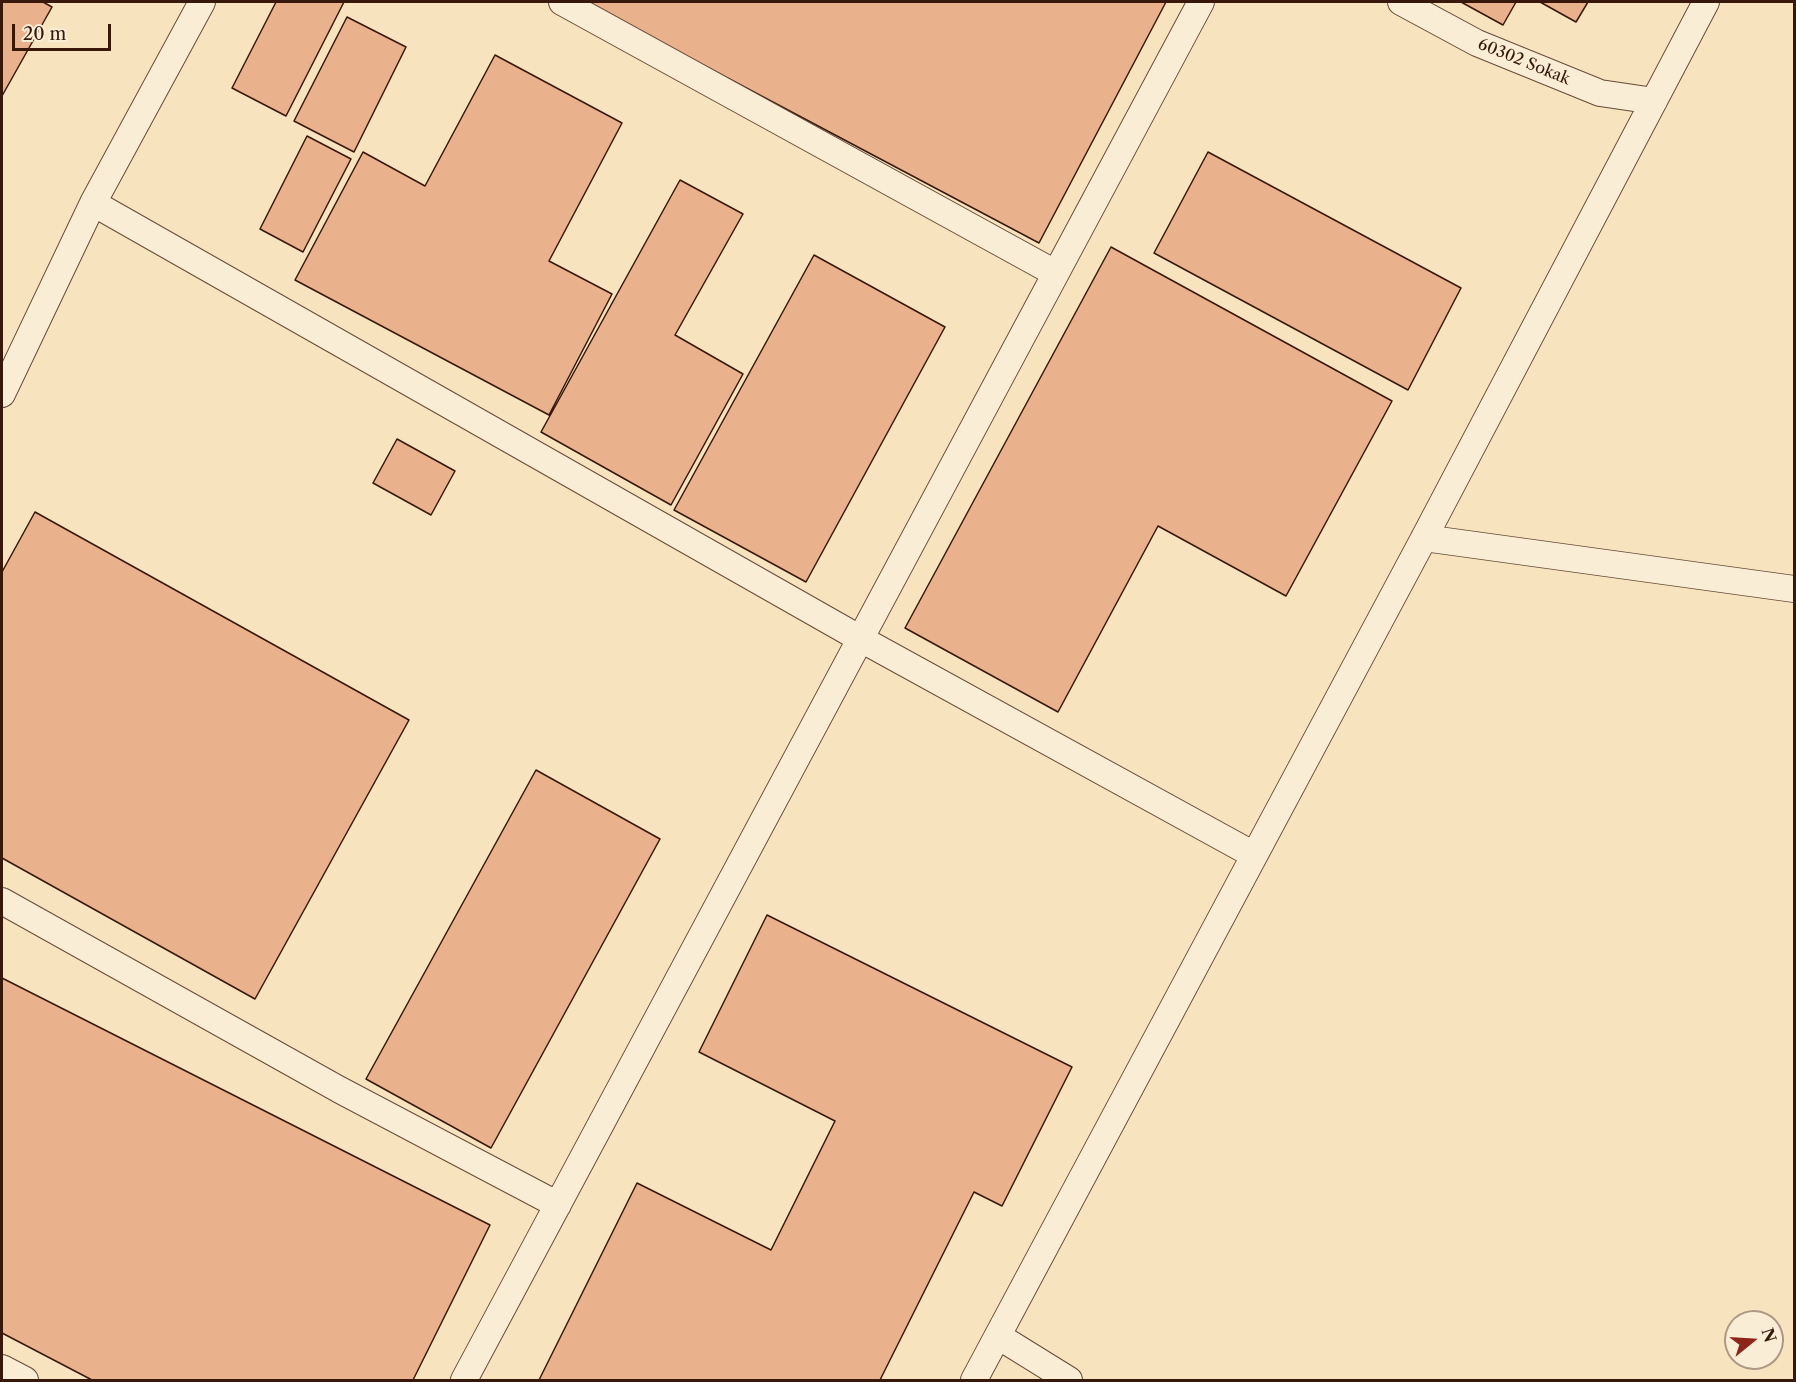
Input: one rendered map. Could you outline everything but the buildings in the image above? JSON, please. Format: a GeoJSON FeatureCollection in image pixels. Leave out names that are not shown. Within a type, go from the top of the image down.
{"type":"FeatureCollection","features":[{"type":"Feature","properties":{"kind":"street"},"geometry":{"type":"LineString","coordinates":[[2,394],[93,203],[202,2]]}},
{"type":"Feature","properties":{"kind":"street"},"geometry":{"type":"LineString","coordinates":[[562,2],[1055,273]]}},
{"type":"Feature","properties":{"kind":"street"},"geometry":{"type":"LineString","coordinates":[[464,1380],[1201,2]]}},
{"type":"Feature","properties":{"kind":"street","name":"60302 Sokak"},"geometry":{"type":"LineString","coordinates":[[1401,2],[1477,43],[1600,93],[1653,101]]}},
{"type":"Feature","properties":{"kind":"street"},"geometry":{"type":"LineString","coordinates":[[974,1380],[1424,538],[1706,2]]}},
{"type":"Feature","properties":{"kind":"street"},"geometry":{"type":"LineString","coordinates":[[93,203],[860,638],[1254,855]]}},
{"type":"Feature","properties":{"kind":"street"},"geometry":{"type":"LineString","coordinates":[[1424,538],[1794,589]]}},
{"type":"Feature","properties":{"kind":"street"},"geometry":{"type":"LineString","coordinates":[[2,901],[340,1090],[558,1205]]}},
{"type":"Feature","properties":{"kind":"street"},"geometry":{"type":"LineString","coordinates":[[998,1336],[1069,1380]]}},
{"type":"Feature","properties":{"kind":"street"},"geometry":{"type":"LineString","coordinates":[[2,1368],[25,1380]]}}]}
